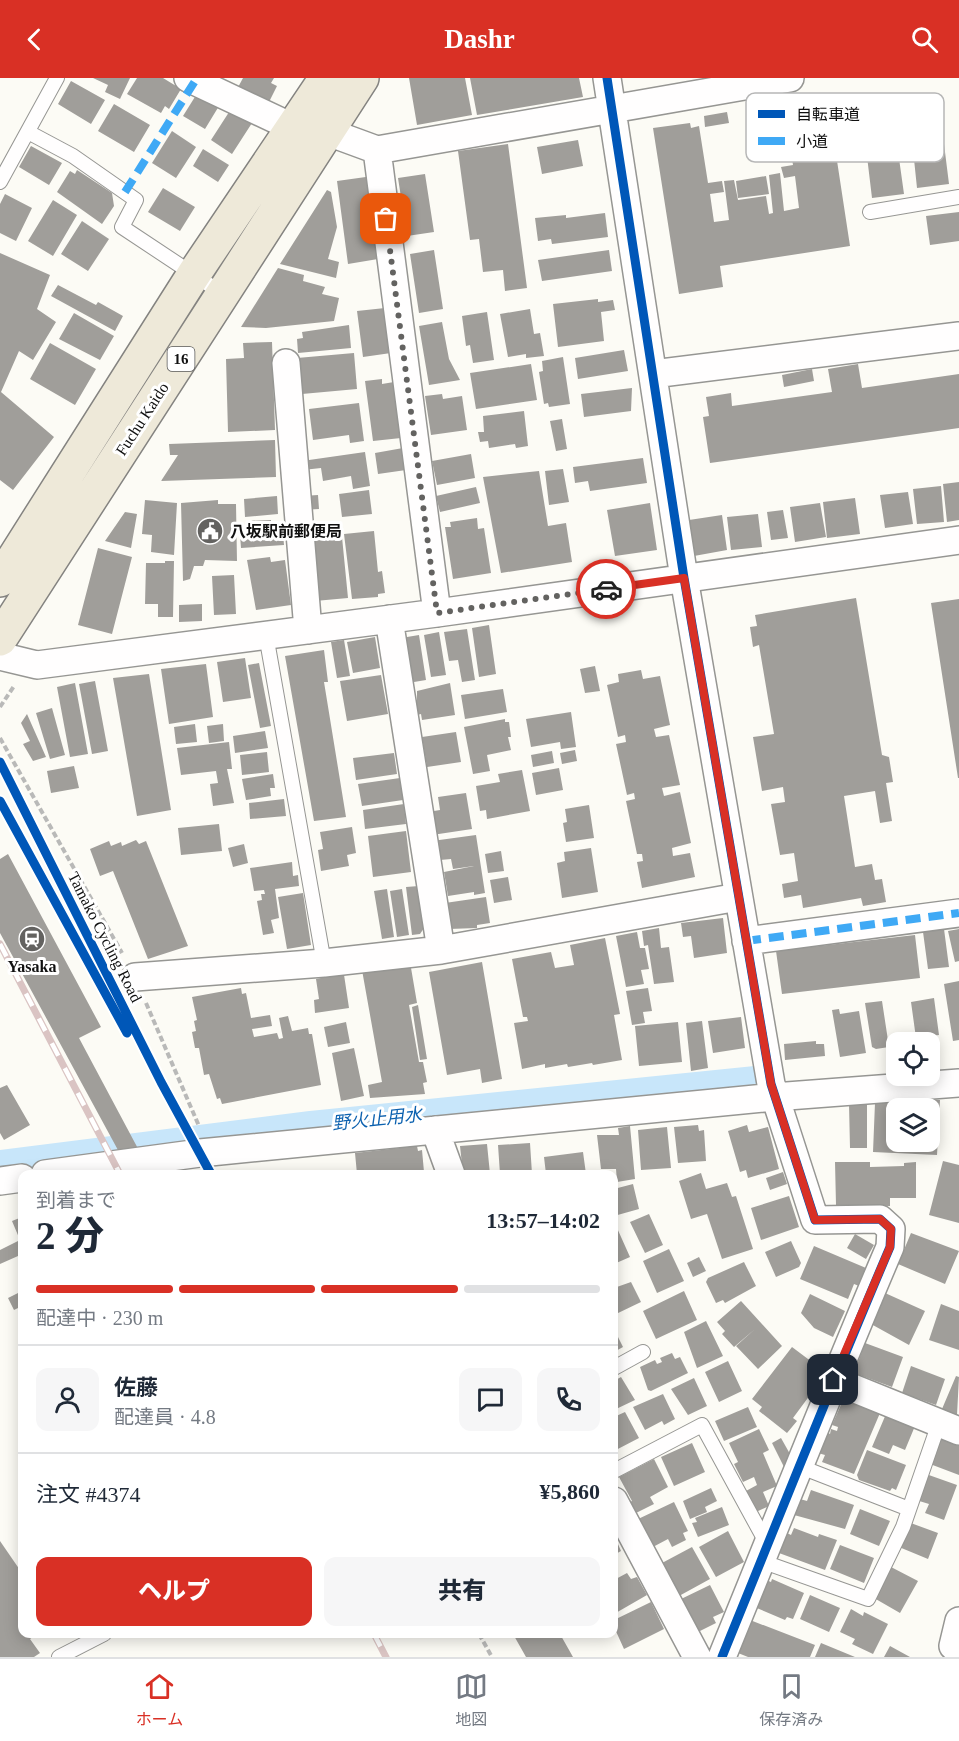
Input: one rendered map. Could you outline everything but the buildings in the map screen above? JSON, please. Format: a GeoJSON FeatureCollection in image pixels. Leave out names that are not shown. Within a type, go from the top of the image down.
{"type":"FeatureCollection","features":[{"type":"Feature","properties":{"kind":"main road","name":"Fuchu Kaido"},"geometry":{"type":"LineString","coordinates":[[0,580],[194,274],[326,78]]}},
{"type":"Feature","properties":{"kind":"main road","name":"Fuchu Kaido"},"geometry":{"type":"LineString","coordinates":[[0,639],[362,78]]}},
{"type":"Feature","properties":{"kind":"street"},"geometry":{"type":"LineString","coordinates":[[188,78],[294,128],[328,132],[377,150],[790,78]]}},
{"type":"Feature","properties":{"kind":"street"},"geometry":{"type":"LineString","coordinates":[[607,78],[614,109],[684,578],[774,1097],[815,1220],[880,1219],[891,1229],[890,1247],[833,1380],[801,1467],[722,1657]]}},
{"type":"Feature","properties":{"kind":"street"},"geometry":{"type":"LineString","coordinates":[[377,150],[437,613]]}},
{"type":"Feature","properties":{"kind":"street"},"geometry":{"type":"LineString","coordinates":[[653,374],[959,336]]}},
{"type":"Feature","properties":{"kind":"street"},"geometry":{"type":"LineString","coordinates":[[286,363],[308,630]]}},
{"type":"Feature","properties":{"kind":"street"},"geometry":{"type":"LineString","coordinates":[[0,656],[37,665],[437,613],[959,540]]}},
{"type":"Feature","properties":{"kind":"street"},"geometry":{"type":"LineString","coordinates":[[389,619],[441,950]]}},
{"type":"Feature","properties":{"kind":"street"},"geometry":{"type":"LineString","coordinates":[[135,977],[324,963],[441,950],[738,897]]}},
{"type":"Feature","properties":{"kind":"street"},"geometry":{"type":"LineString","coordinates":[[746,941],[959,913]]}},
{"type":"Feature","properties":{"kind":"street"},"geometry":{"type":"LineString","coordinates":[[73,1170],[170,1156],[774,1097],[959,1083]]}},
{"type":"Feature","properties":{"kind":"street"},"geometry":{"type":"LineString","coordinates":[[435,1131],[450,1170]]}},
{"type":"Feature","properties":{"kind":"street"},"geometry":{"type":"LineString","coordinates":[[0,1181],[18,1179]]}},
{"type":"Feature","properties":{"kind":"street"},"geometry":{"type":"LineString","coordinates":[[833,1380],[949,1427]]}},
{"type":"Feature","properties":{"kind":"street"},"geometry":{"type":"LineString","coordinates":[[618,1509],[697,1657]]}},
{"type":"Feature","properties":{"kind":"street"},"geometry":{"type":"LineString","coordinates":[[959,1621],[953,1646],[959,1650]]}},
{"type":"Feature","properties":{"kind":"lane"},"geometry":{"type":"LineString","coordinates":[[0,182],[57,78]]}},
{"type":"Feature","properties":{"kind":"lane"},"geometry":{"type":"LineString","coordinates":[[28,132],[73,156],[136,200],[122,227],[223,294]]}},
{"type":"Feature","properties":{"kind":"lane"},"geometry":{"type":"LineString","coordinates":[[870,212],[959,197]]}},
{"type":"Feature","properties":{"kind":"lane"},"geometry":{"type":"LineString","coordinates":[[266,635],[324,963]]}},
{"type":"Feature","properties":{"kind":"lane"},"geometry":{"type":"LineString","coordinates":[[618,1366],[643,1352]]}},
{"type":"Feature","properties":{"kind":"lane"},"geometry":{"type":"LineString","coordinates":[[618,1469],[702,1425],[765,1554],[868,1599],[949,1427]]}},
{"type":"Feature","properties":{"kind":"lane"},"geometry":{"type":"LineString","coordinates":[[801,1467],[909,1509]]}},
{"type":"Feature","properties":{"kind":"lane"},"geometry":{"type":"LineString","coordinates":[[59,1657],[96,1638]]}},
{"type":"Feature","properties":{"kind":"path"},"geometry":{"type":"LineString","coordinates":[[0,707],[19,678]]}},
{"type":"Feature","properties":{"kind":"path"},"geometry":{"type":"LineString","coordinates":[[0,738],[135,977],[197,1122]]}},
{"type":"Feature","properties":{"kind":"path"},"geometry":{"type":"LineString","coordinates":[[481,1638],[492,1657]]}},
{"type":"Feature","properties":{"kind":"waterway","name":"野火止用水"},"geometry":{"type":"LineString","coordinates":[[0,1165],[311,1126],[756,1081]]}},
{"type":"Feature","properties":{"kind":"railway"},"geometry":{"type":"LineString","coordinates":[[0,944],[118,1170]]}},
{"type":"Feature","properties":{"kind":"railway"},"geometry":{"type":"LineString","coordinates":[[376,1638],[386,1657]]}},
{"type":"Feature","properties":{"kind":"marked path"},"geometry":{"type":"LineString","coordinates":[[125,192],[195,81]]}},
{"type":"Feature","properties":{"kind":"marked path"},"geometry":{"type":"LineString","coordinates":[[746,941],[959,913]]}},
{"type":"Feature","properties":{"kind":"cycle path"},"geometry":{"type":"LineString","coordinates":[[607,78],[684,578],[771,1084],[815,1220],[880,1219],[891,1229],[890,1247],[722,1657]]}},
{"type":"Feature","properties":{"kind":"cycle path","name":"Tamako Cycling Road"},"geometry":{"type":"LineString","coordinates":[[0,762],[161,1082],[209,1170]]}},
{"type":"Feature","properties":{"kind":"cycle path"},"geometry":{"type":"LineString","coordinates":[[0,801],[127,1033]]}},
{"type":"Feature","properties":{"kind":"way so far"},"geometry":{"type":"LineString","coordinates":[[386,219],[437,613],[606,589]]}},
{"type":"Feature","properties":{"kind":"place","name":"八坂駅前郵便局"},"geometry":{"type":"Point","coordinates":[210,531]}},
{"type":"Feature","properties":{"kind":"place","name":"Yasaka"},"geometry":{"type":"Point","coordinates":[32,939]}},
{"type":"Feature","properties":{"kind":"route"},"geometry":{"type":"LineString","coordinates":[[606,589],[684,578],[774,1097],[815,1220],[880,1219],[891,1229],[890,1247],[833,1380]]}}]}
